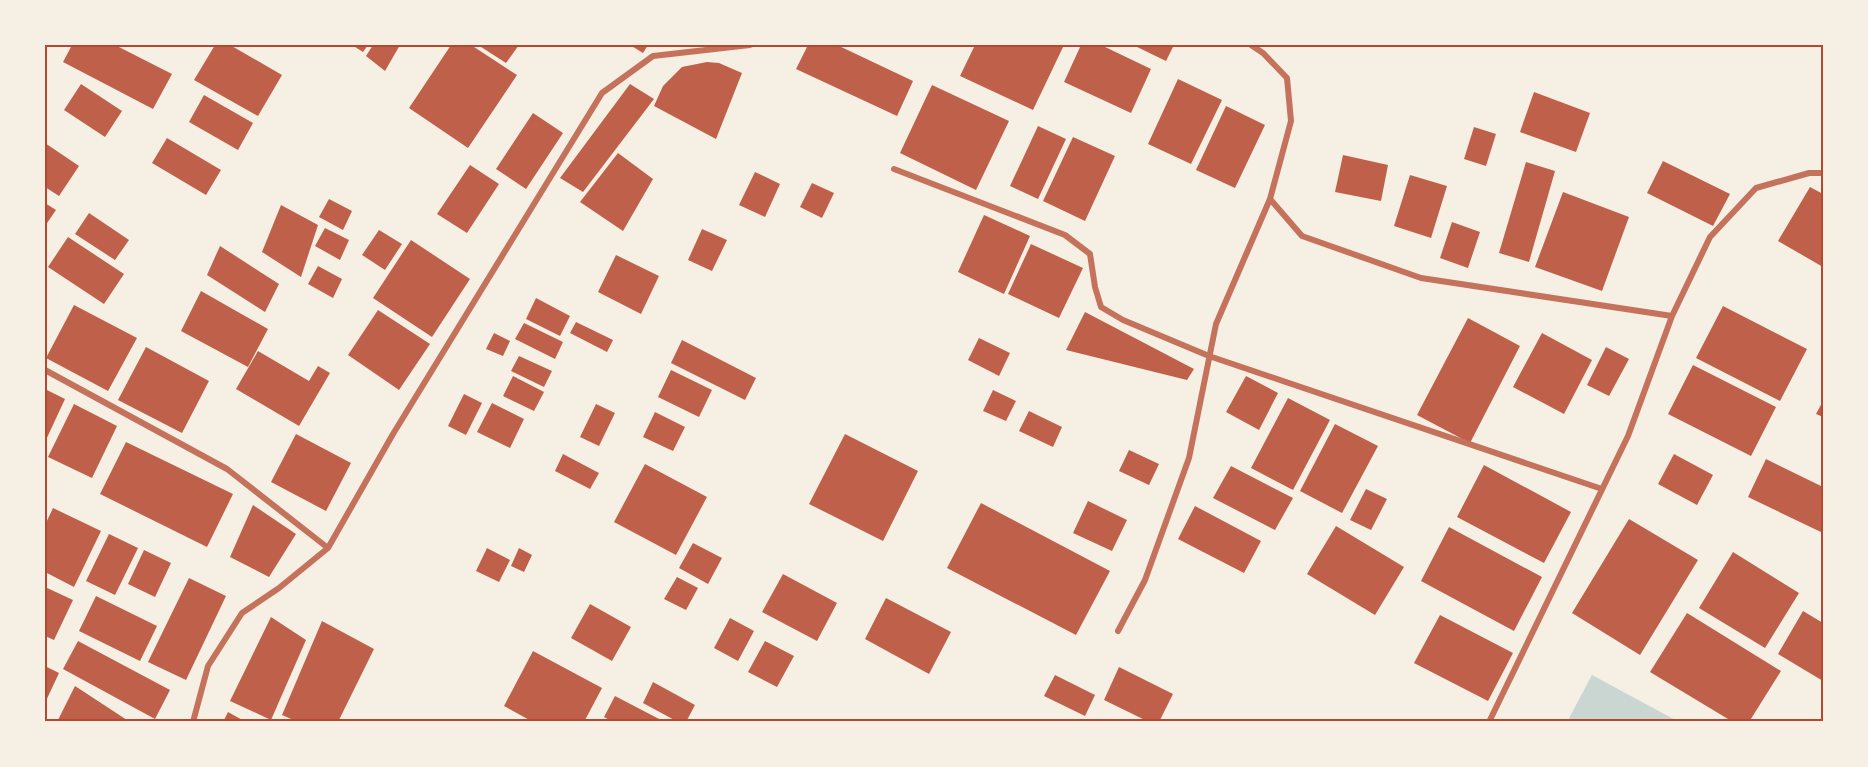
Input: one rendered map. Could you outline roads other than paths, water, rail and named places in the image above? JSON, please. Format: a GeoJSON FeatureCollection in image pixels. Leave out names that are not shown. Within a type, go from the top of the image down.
{"type":"FeatureCollection","features":[{"type":"Feature","properties":{"kind":"street"},"geometry":{"type":"LineString","coordinates":[[193,722],[208,666],[242,613],[279,588],[328,548],[393,434],[602,93],[653,56],[750,45]]}},
{"type":"Feature","properties":{"kind":"street"},"geometry":{"type":"LineString","coordinates":[[1118,631],[1144,580],[1189,458],[1216,324],[1270,199],[1291,122],[1287,78],[1263,53],[1251,45]]}},
{"type":"Feature","properties":{"kind":"street"},"geometry":{"type":"LineString","coordinates":[[894,169],[1065,235],[1090,254],[1095,287],[1101,307],[1123,320],[1209,356],[1602,489]]}},
{"type":"Feature","properties":{"kind":"street"},"geometry":{"type":"LineString","coordinates":[[1489,722],[1628,436],[1672,316],[1710,237],[1756,188],[1809,172],[1823,173]]}},
{"type":"Feature","properties":{"kind":"street"},"geometry":{"type":"LineString","coordinates":[[1270,199],[1302,236],[1421,278],[1672,316]]}},
{"type":"Feature","properties":{"kind":"street"},"geometry":{"type":"LineString","coordinates":[[45,370],[227,469],[328,548]]}}]}
